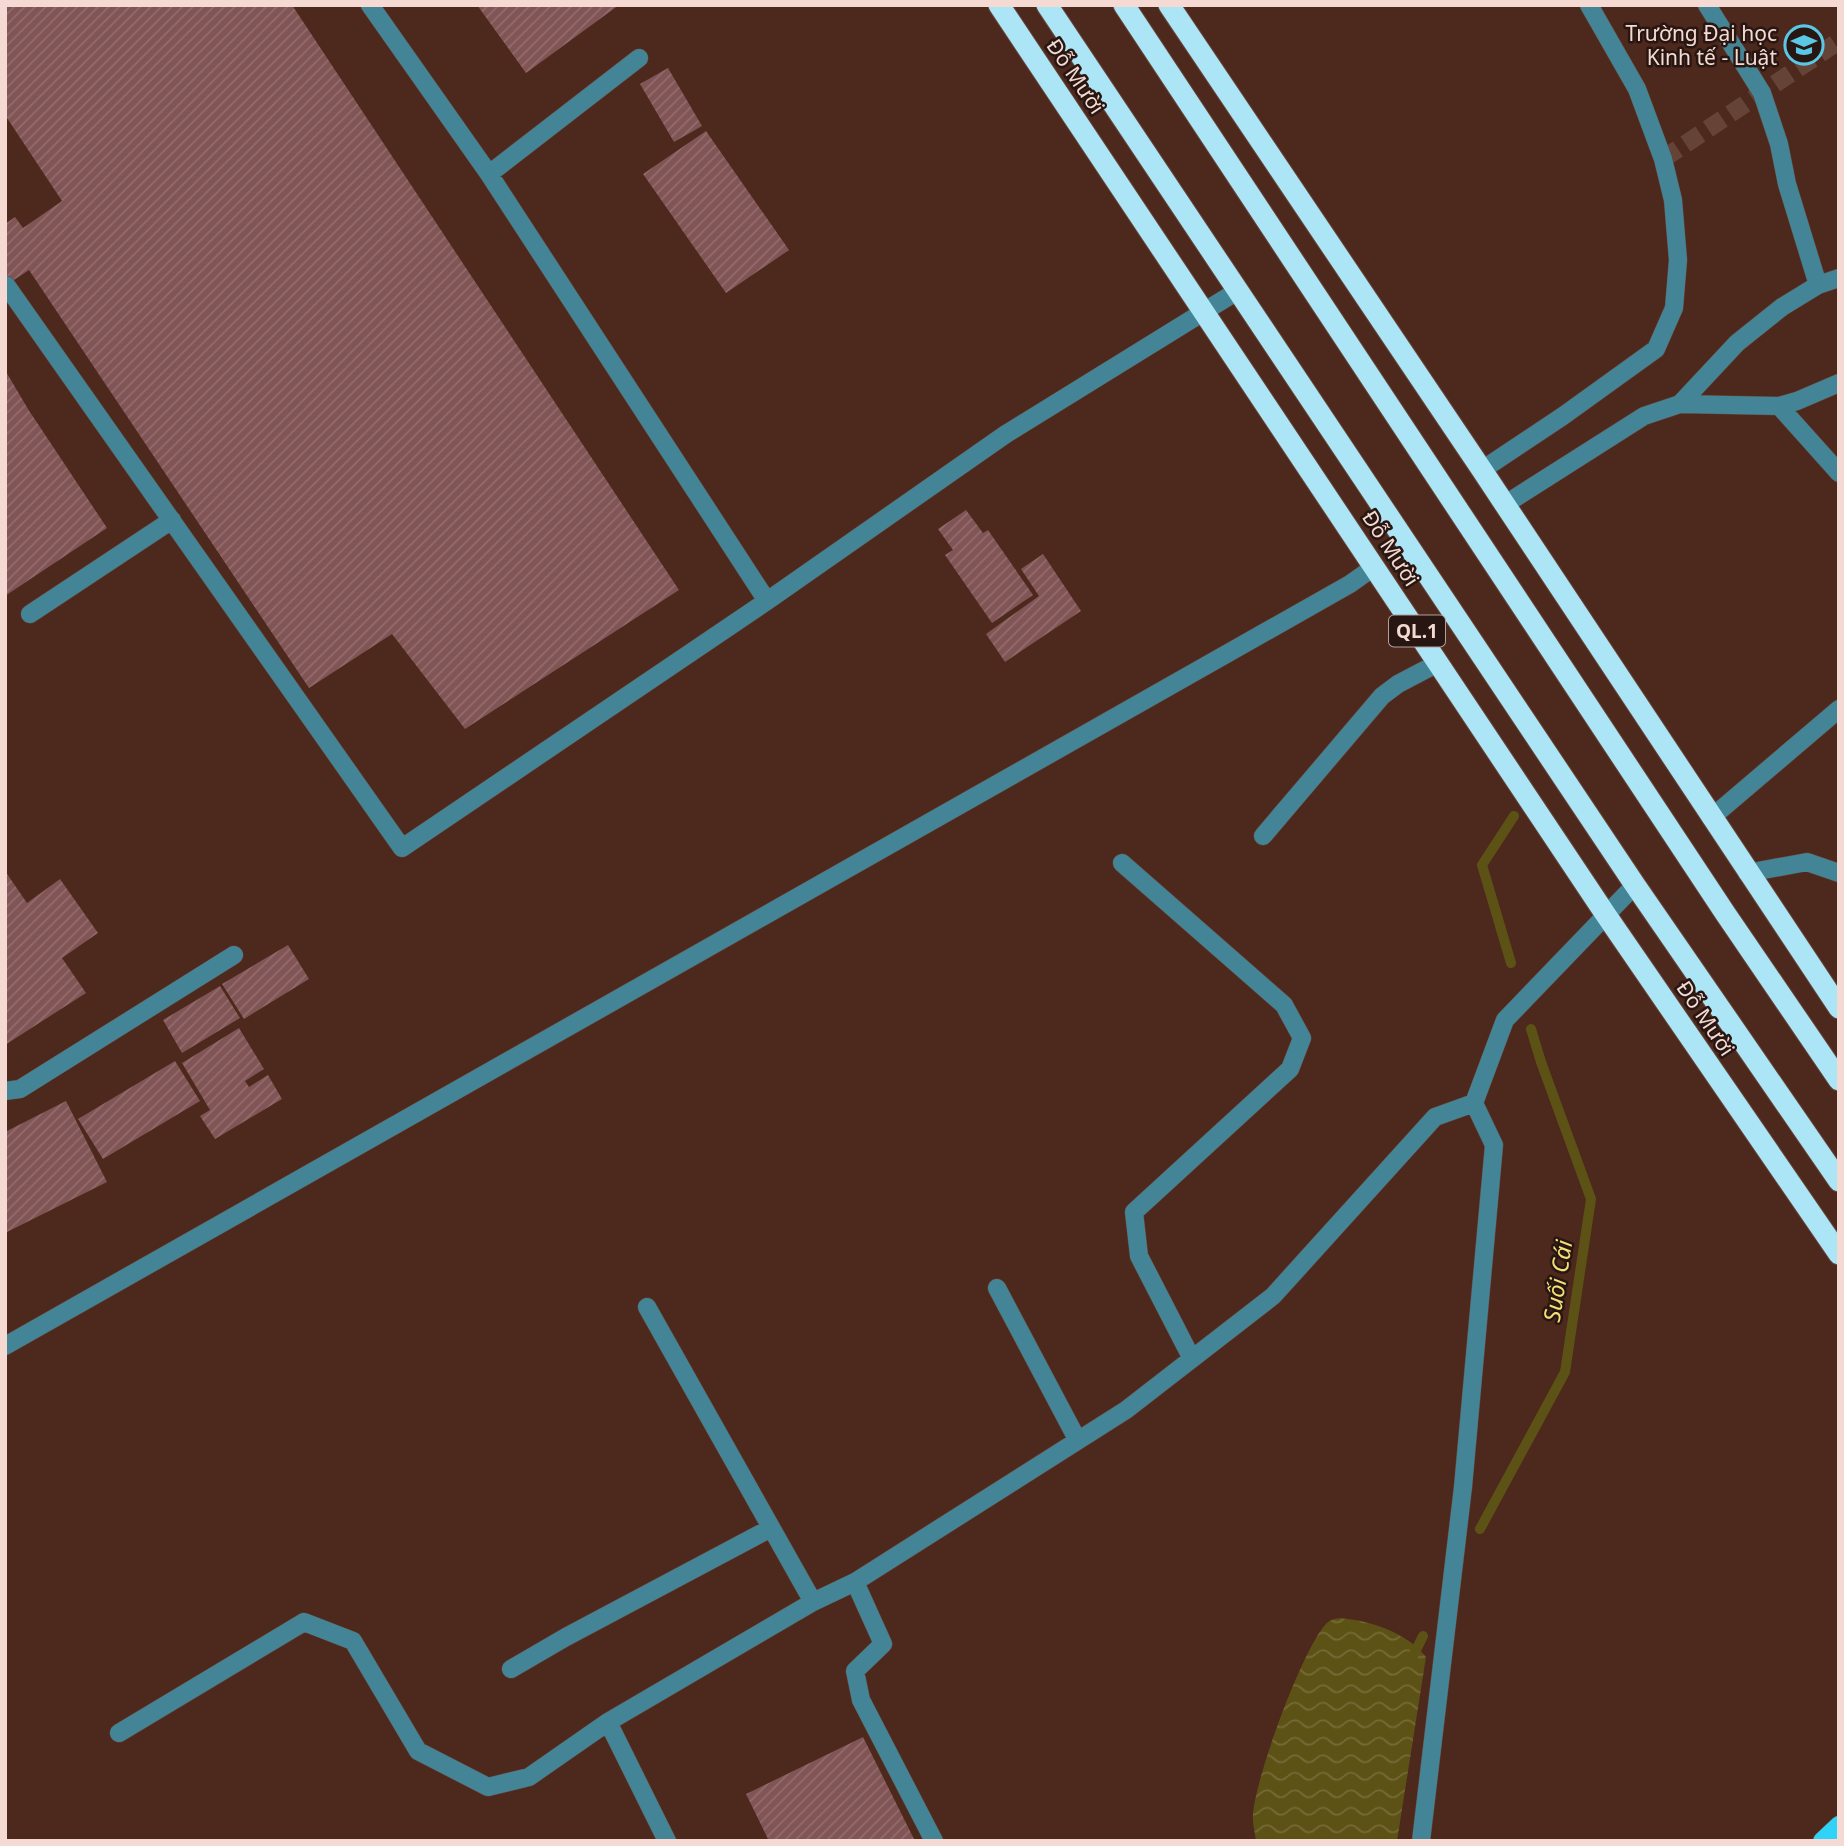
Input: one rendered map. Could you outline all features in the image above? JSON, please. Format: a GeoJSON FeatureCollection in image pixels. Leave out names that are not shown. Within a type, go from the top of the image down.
{"type":"FeatureCollection","features":[{"type":"Feature","properties":{"kind":"highway","name":"Đỗ Mười"},"geometry":{"type":"LineString","coordinates":[[999,5],[1606,915],[1839,1254]]}},
{"type":"Feature","properties":{"kind":"highway","name":"Đỗ Mười"},"geometry":{"type":"LineString","coordinates":[[1047,5],[1635,885],[1839,1181]]}},
{"type":"Feature","properties":{"kind":"highway"},"geometry":{"type":"LineString","coordinates":[[1124,5],[1725,913],[1839,1080]]}},
{"type":"Feature","properties":{"kind":"highway"},"geometry":{"type":"LineString","coordinates":[[1169,5],[1839,1008]]}},
{"type":"Feature","properties":{"kind":"main road"},"geometry":{"type":"LineString","coordinates":[[1822,1841],[1839,1825]]}},
{"type":"Feature","properties":{"kind":"street"},"geometry":{"type":"LineString","coordinates":[[370,5],[489,174],[767,601]]}},
{"type":"Feature","properties":{"kind":"street"},"geometry":{"type":"LineString","coordinates":[[1482,470],[1657,349],[1674,308],[1678,260],[1673,200],[1662,159],[1637,89],[1589,5]]}},
{"type":"Feature","properties":{"kind":"street"},"geometry":{"type":"LineString","coordinates":[[1707,5],[1758,84],[1779,144],[1787,184],[1818,285]]}},
{"type":"Feature","properties":{"kind":"street"},"geometry":{"type":"LineString","coordinates":[[489,174],[639,58]]}},
{"type":"Feature","properties":{"kind":"street"},"geometry":{"type":"LineString","coordinates":[[1680,404],[1737,343],[1782,307],[1818,285],[1839,278]]}},
{"type":"Feature","properties":{"kind":"street"},"geometry":{"type":"LineString","coordinates":[[6,285],[402,848],[767,601],[1006,434],[1239,290]]}},
{"type":"Feature","properties":{"kind":"street"},"geometry":{"type":"LineString","coordinates":[[1504,505],[1644,416],[1680,404],[1779,406],[1839,383]]}},
{"type":"Feature","properties":{"kind":"street"},"geometry":{"type":"LineString","coordinates":[[1779,406],[1839,473]]}},
{"type":"Feature","properties":{"kind":"street"},"geometry":{"type":"LineString","coordinates":[[30,614],[172,520]]}},
{"type":"Feature","properties":{"kind":"street"},"geometry":{"type":"LineString","coordinates":[[5,1346],[1350,584],[1374,567]]}},
{"type":"Feature","properties":{"kind":"street"},"geometry":{"type":"LineString","coordinates":[[1263,836],[1382,696],[1398,684],[1438,663]]}},
{"type":"Feature","properties":{"kind":"street"},"geometry":{"type":"LineString","coordinates":[[1711,818],[1839,709]]}},
{"type":"Feature","properties":{"kind":"street"},"geometry":{"type":"LineString","coordinates":[[1747,873],[1807,862],[1839,873]]}},
{"type":"Feature","properties":{"kind":"street"},"geometry":{"type":"LineString","coordinates":[[1122,863],[1284,1005],[1302,1038],[1290,1069],[1134,1212],[1139,1256],[1192,1359]]}},
{"type":"Feature","properties":{"kind":"street"},"geometry":{"type":"LineString","coordinates":[[1422,1841],[1463,1487],[1493,1145],[1474,1103],[1505,1020],[1635,885]]}},
{"type":"Feature","properties":{"kind":"street"},"geometry":{"type":"LineString","coordinates":[[5,1091],[20,1089],[234,955]]}},
{"type":"Feature","properties":{"kind":"street"},"geometry":{"type":"LineString","coordinates":[[119,1732],[304,1622],[353,1641],[418,1751],[488,1787],[529,1777],[608,1722],[813,1602],[855,1582],[1126,1410],[1273,1296],[1435,1117],[1474,1103]]}},
{"type":"Feature","properties":{"kind":"street"},"geometry":{"type":"LineString","coordinates":[[997,1288],[1077,1439]]}},
{"type":"Feature","properties":{"kind":"street"},"geometry":{"type":"LineString","coordinates":[[647,1307],[813,1602]]}},
{"type":"Feature","properties":{"kind":"street"},"geometry":{"type":"LineString","coordinates":[[510,1669],[771,1528]]}},
{"type":"Feature","properties":{"kind":"street"},"geometry":{"type":"LineString","coordinates":[[855,1582],[883,1644],[855,1671],[862,1700],[934,1841]]}},
{"type":"Feature","properties":{"kind":"street"},"geometry":{"type":"LineString","coordinates":[[608,1722],[667,1841]]}},
{"type":"Feature","properties":{"kind":"water"},"geometry":{"type":"Polygon","coordinates":[[[1340,1618],[1387,1629],[1418,1648],[1426,1657],[1397,1841],[1256,1841],[1253,1817],[1256,1796],[1281,1716],[1315,1640],[1327,1623],[1340,1618]]]}},
{"type":"Feature","properties":{"kind":"building"},"geometry":{"type":"Polygon","coordinates":[[[5,5],[292,5],[679,590],[465,729],[392,634],[309,688],[29,270],[5,286],[5,224],[15,217],[23,228],[62,201],[5,115],[5,5]]]}},
{"type":"Feature","properties":{"kind":"building"},"geometry":{"type":"Polygon","coordinates":[[[477,5],[619,5],[526,73],[477,5]]]}},
{"type":"Feature","properties":{"kind":"building"},"geometry":{"type":"Polygon","coordinates":[[[668,68],[702,126],[674,142],[640,84],[668,68]]]}},
{"type":"Feature","properties":{"kind":"building"},"geometry":{"type":"Polygon","coordinates":[[[706,131],[789,250],[726,293],[643,174],[706,131]]]}},
{"type":"Feature","properties":{"kind":"building"},"geometry":{"type":"Polygon","coordinates":[[[5,370],[107,528],[5,596],[5,370]]]}},
{"type":"Feature","properties":{"kind":"building"},"geometry":{"type":"Polygon","coordinates":[[[966,510],[983,533],[988,530],[1033,595],[992,623],[945,555],[953,550],[938,529],[966,510]]]}},
{"type":"Feature","properties":{"kind":"building"},"geometry":{"type":"Polygon","coordinates":[[[1043,554],[1081,611],[1005,662],[986,634],[1039,596],[1021,569],[1043,554]]]}},
{"type":"Feature","properties":{"kind":"building"},"geometry":{"type":"Polygon","coordinates":[[[5,871],[27,903],[60,879],[98,933],[62,958],[86,993],[5,1045],[5,871]]]}},
{"type":"Feature","properties":{"kind":"building"},"geometry":{"type":"Polygon","coordinates":[[[288,945],[309,979],[244,1019],[222,984],[288,945]]]}},
{"type":"Feature","properties":{"kind":"building"},"geometry":{"type":"Polygon","coordinates":[[[220,986],[240,1018],[182,1053],[163,1020],[220,986]]]}},
{"type":"Feature","properties":{"kind":"building"},"geometry":{"type":"Polygon","coordinates":[[[239,1028],[264,1069],[245,1081],[249,1087],[268,1075],[282,1099],[215,1139],[200,1116],[210,1110],[182,1063],[239,1028]]]}},
{"type":"Feature","properties":{"kind":"building"},"geometry":{"type":"Polygon","coordinates":[[[175,1061],[200,1101],[103,1159],[78,1119],[175,1061]]]}},
{"type":"Feature","properties":{"kind":"building"},"geometry":{"type":"Polygon","coordinates":[[[66,1101],[107,1182],[5,1233],[5,1132],[66,1101]]]}},
{"type":"Feature","properties":{"kind":"building"},"geometry":{"type":"Polygon","coordinates":[[[863,1737],[915,1841],[769,1841],[746,1794],[863,1737]]]}},
{"type":"Feature","properties":{"kind":"waterway","name":"Suối Cái"},"geometry":{"type":"LineString","coordinates":[[1511,963],[1482,865],[1514,816]]}},
{"type":"Feature","properties":{"kind":"waterway","name":"Suối Cái"},"geometry":{"type":"LineString","coordinates":[[1480,1529],[1565,1372],[1591,1199],[1531,1029]]}},
{"type":"Feature","properties":{"kind":"waterway","name":"Suối Cái"},"geometry":{"type":"LineString","coordinates":[[1412,1658],[1423,1636]]}},
{"type":"Feature","properties":{"kind":"tunnel"},"geometry":{"type":"LineString","coordinates":[[1663,159],[1839,41]]}},
{"type":"Feature","properties":{"kind":"place","name":"Trường Đại học Kinh tế - Luật"},"geometry":{"type":"Point","coordinates":[1804,45]}}]}
